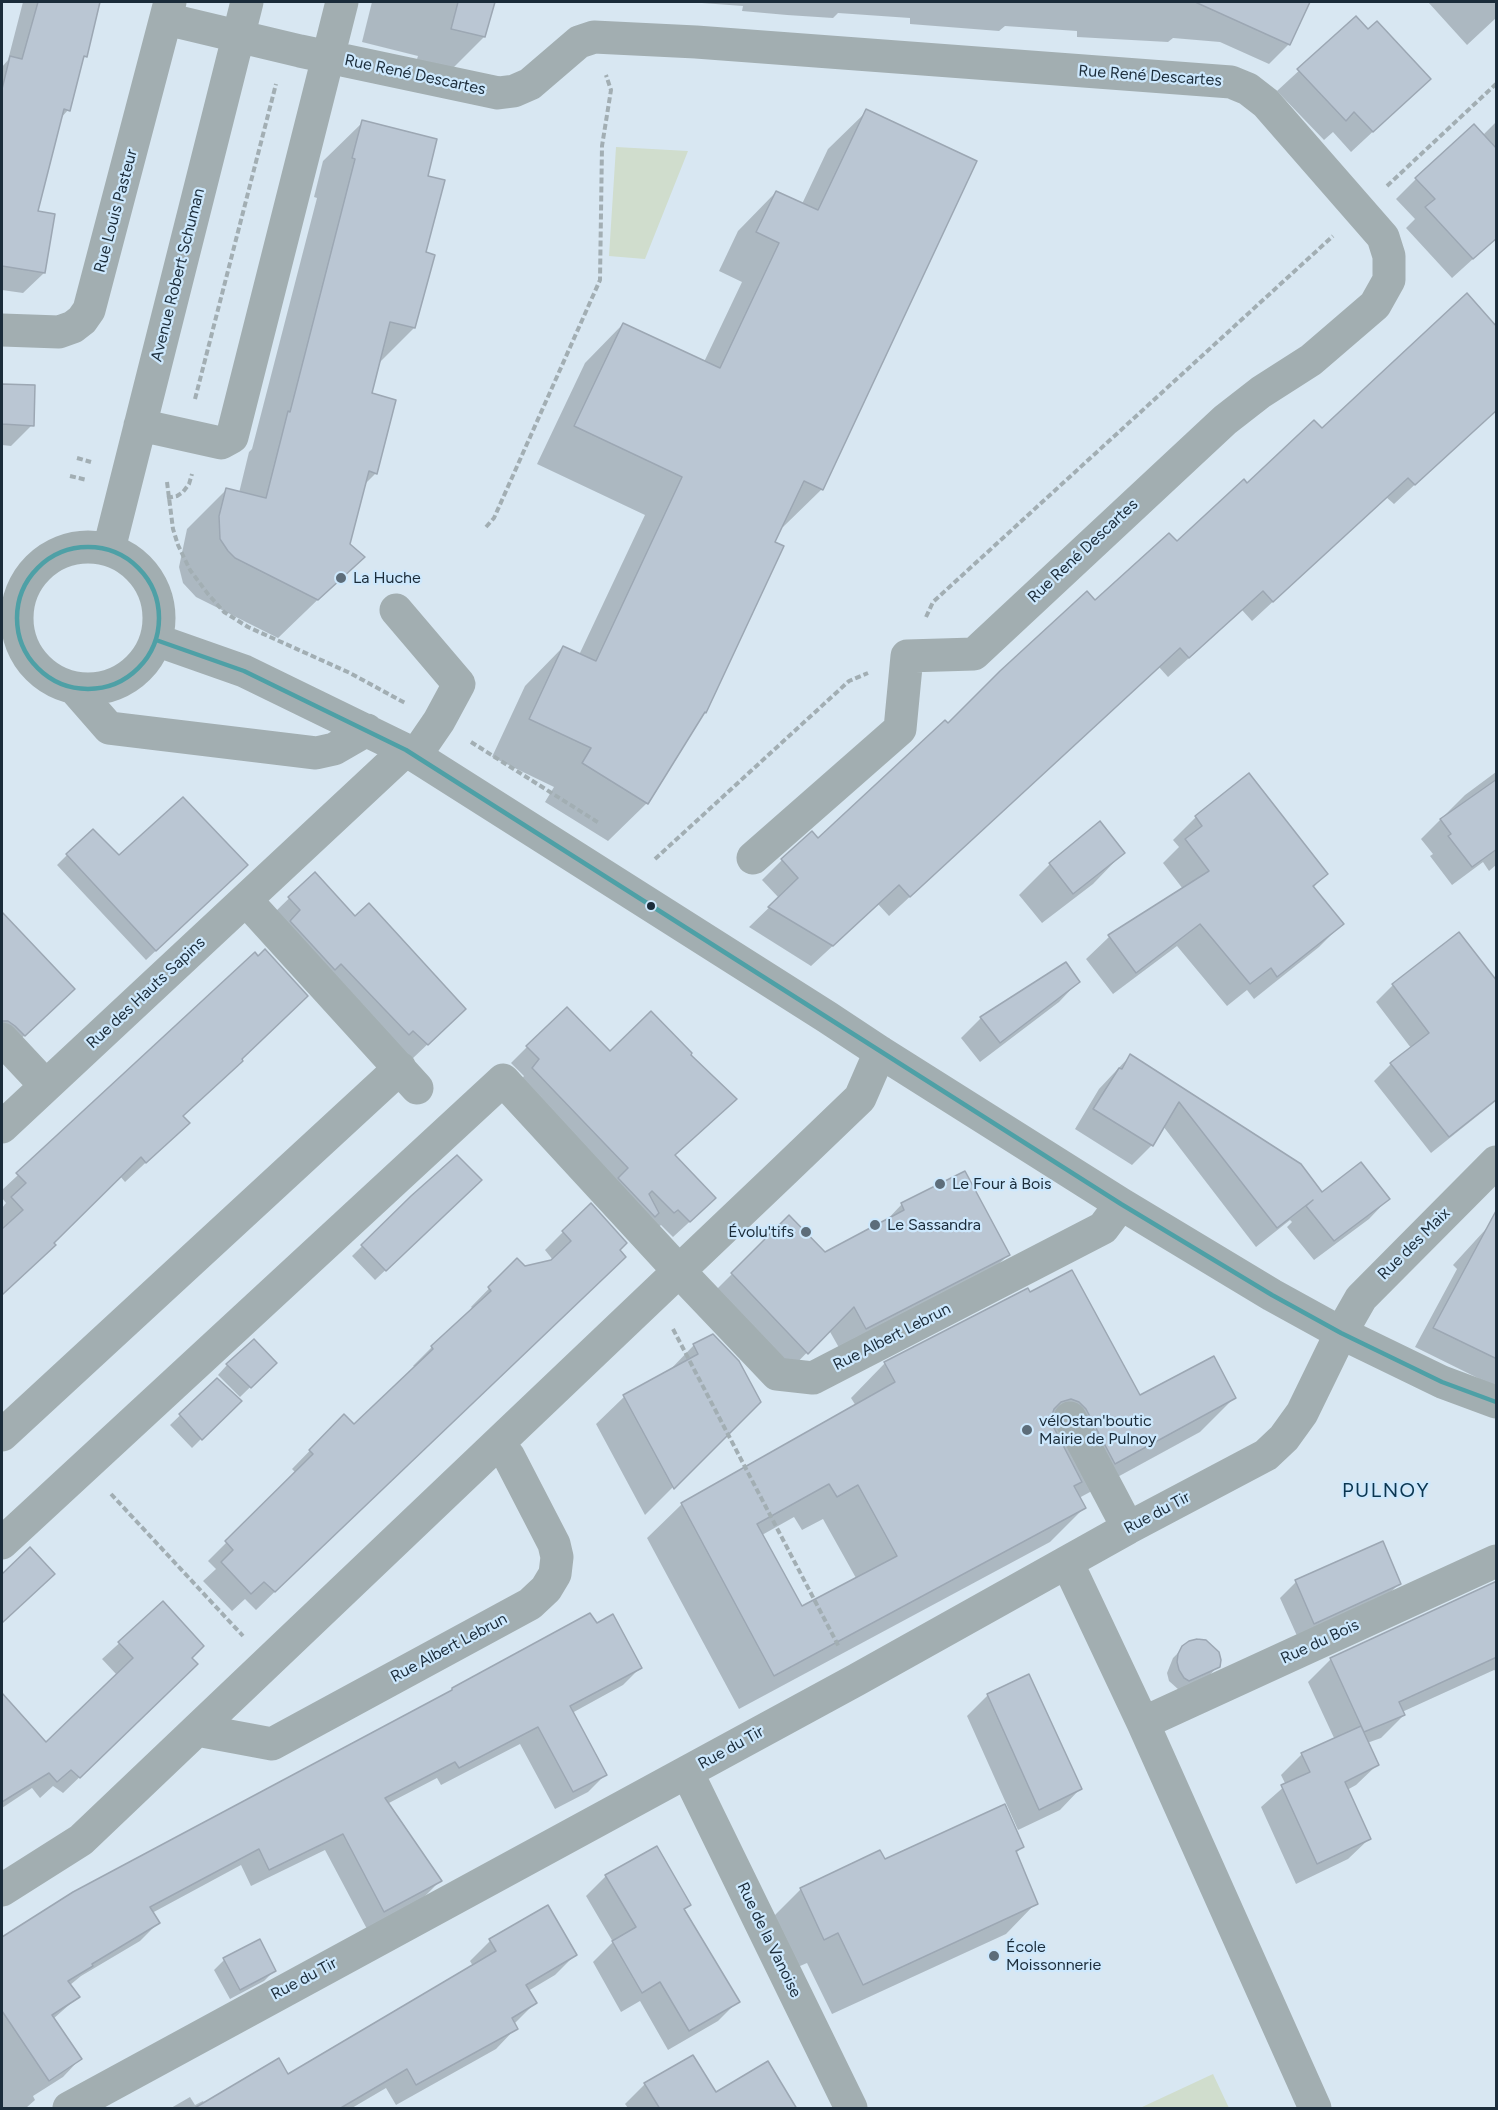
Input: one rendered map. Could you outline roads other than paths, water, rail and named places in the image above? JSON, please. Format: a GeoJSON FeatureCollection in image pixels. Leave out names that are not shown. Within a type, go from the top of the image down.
{"type":"FeatureCollection","features":[{"type":"Feature","properties":{"kind":"street","name":"Avenue Robert Schuman"},"geometry":{"type":"LineString","coordinates":[[109,549],[247,2]]}},
{"type":"Feature","properties":{"kind":"street"},"geometry":{"type":"LineString","coordinates":[[140,425],[221,443],[232,437],[342,2]]}},
{"type":"Feature","properties":{"kind":"street","name":"Rue Louis Pasteur"},"geometry":{"type":"LineString","coordinates":[[2,330],[58,332],[73,327],[89,310],[168,10],[239,35]]}},
{"type":"Feature","properties":{"kind":"street","name":"Rue René Descartes"},"geometry":{"type":"LineString","coordinates":[[239,35],[328,57],[498,93],[514,91],[530,84],[579,42],[594,37],[1232,82],[1248,89],[1266,103],[1383,237],[1389,256],[1389,280],[1375,305],[1311,360],[1261,392],[1226,420],[974,654],[907,656],[900,729],[753,858]]}},
{"type":"Feature","properties":{"kind":"street"},"geometry":{"type":"LineString","coordinates":[[88,546],[109,549],[131,560],[150,581],[159,608],[156,640],[146,660],[121,682],[96,689],[74,688],[54,681],[40,672],[24,651],[10,600],[47,558],[67,549],[88,546]]}},
{"type":"Feature","properties":{"kind":"street","name":"Rue des Hauts Sapins"},"geometry":{"type":"LineString","coordinates":[[2,1127],[246,900],[411,753],[440,722],[459,684],[396,610]]}},
{"type":"Feature","properties":{"kind":"street"},"geometry":{"type":"LineString","coordinates":[[156,640],[244,671],[411,753],[1121,1204],[1272,1295],[1341,1333],[1442,1382],[1497,1402]]}},
{"type":"Feature","properties":{"kind":"street"},"geometry":{"type":"LineString","coordinates":[[74,688],[109,729],[316,753],[334,749],[367,730]]}},
{"type":"Feature","properties":{"kind":"street"},"geometry":{"type":"LineString","coordinates":[[2,1435],[409,1078],[246,900]]}},
{"type":"Feature","properties":{"kind":"street"},"geometry":{"type":"LineString","coordinates":[[2,1038],[46,1086]]}},
{"type":"Feature","properties":{"kind":"street"},"geometry":{"type":"LineString","coordinates":[[2,1890],[81,1840],[860,1098],[880,1052]]}},
{"type":"Feature","properties":{"kind":"street","name":"Rue Albert Lebrun"},"geometry":{"type":"LineString","coordinates":[[2,1543],[503,1080],[777,1374],[813,1378],[1103,1228],[1121,1204]]}},
{"type":"Feature","properties":{"kind":"street","name":"Rue des Maix"},"geometry":{"type":"LineString","coordinates":[[1341,1333],[1361,1298],[1378,1279],[1497,1162]]}},
{"type":"Feature","properties":{"kind":"street","name":"Rue du Tir"},"geometry":{"type":"LineString","coordinates":[[69,2109],[856,1680],[1128,1528],[1266,1455],[1284,1438],[1302,1413],[1341,1333]]}},
{"type":"Feature","properties":{"kind":"street"},"geometry":{"type":"LineString","coordinates":[[1070,1418],[1128,1528]]}},
{"type":"Feature","properties":{"kind":"street","name":"Rue Albert Lebrun"},"geometry":{"type":"LineString","coordinates":[[197,1730],[272,1744],[530,1604],[546,1589],[555,1574],[557,1557],[554,1544],[509,1457],[498,1443]]}},
{"type":"Feature","properties":{"kind":"street","name":"Rue du Bois"},"geometry":{"type":"LineString","coordinates":[[1143,1723],[1497,1561]]}},
{"type":"Feature","properties":{"kind":"street"},"geometry":{"type":"LineString","coordinates":[[1067,1562],[1143,1723],[1315,2109]]}},
{"type":"Feature","properties":{"kind":"street","name":"Rue de la Vanoise"},"geometry":{"type":"LineString","coordinates":[[687,1772],[851,2109]]}},
{"type":"Feature","properties":{"kind":"place","name":"La Huche"},"geometry":{"type":"Point","coordinates":[341,578]}},
{"type":"Feature","properties":{"kind":"place","name":"Le Four à Bois"},"geometry":{"type":"Point","coordinates":[940,1184]}},
{"type":"Feature","properties":{"kind":"place","name":"Le Sassandra"},"geometry":{"type":"Point","coordinates":[875,1225]}},
{"type":"Feature","properties":{"kind":"place","name":"Évolu'tifs"},"geometry":{"type":"Point","coordinates":[806,1232]}},
{"type":"Feature","properties":{"kind":"place","name":"vélOstan'boutic Mairie de Pulnoy"},"geometry":{"type":"Point","coordinates":[1027,1430]}},
{"type":"Feature","properties":{"kind":"place","name":"École Moissonnerie"},"geometry":{"type":"Point","coordinates":[994,1956]}},
{"type":"Feature","properties":{"kind":"district","name":"PULNOY"},"geometry":{"type":"Point","coordinates":[1386,1491]}}]}
